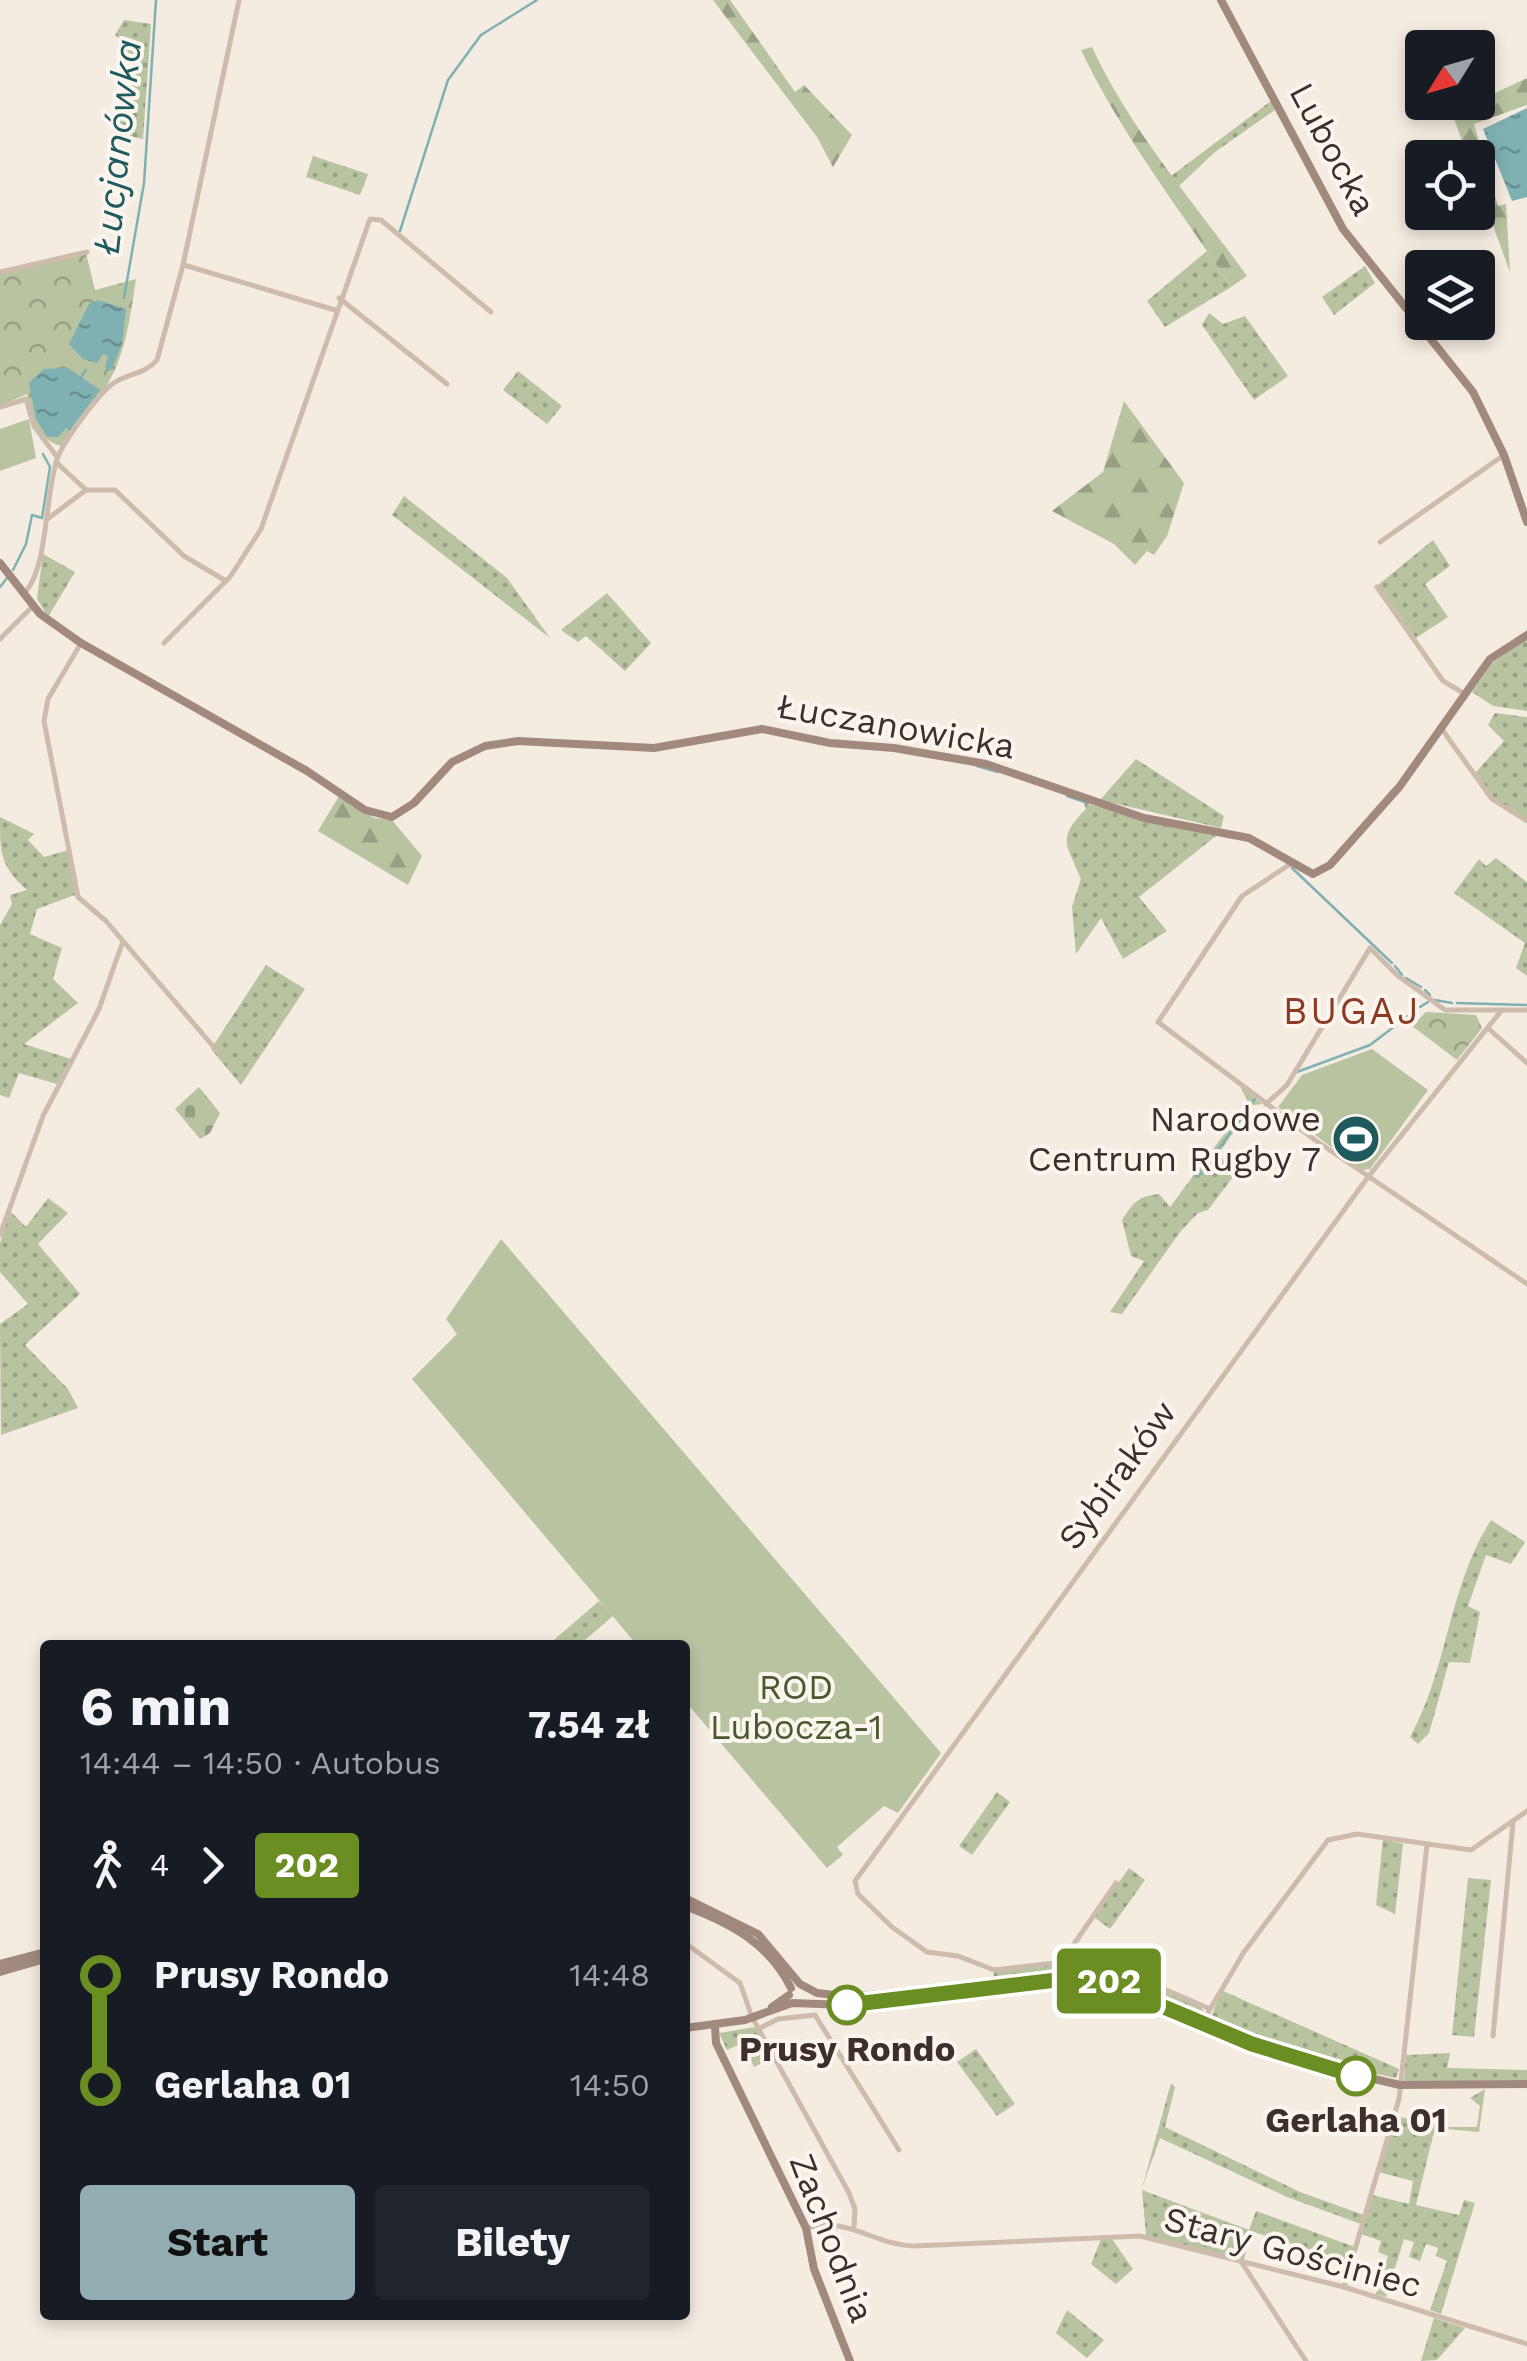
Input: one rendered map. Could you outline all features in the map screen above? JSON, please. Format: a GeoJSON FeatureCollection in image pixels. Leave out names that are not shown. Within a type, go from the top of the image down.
{"type":"FeatureCollection","features":[{"type":"Feature","properties":{"kind":"street"},"geometry":{"type":"LineString","coordinates":[[24,593],[36,576],[57,459],[104,391],[115,382],[149,369],[157,360],[184,265],[239,0]]}},
{"type":"Feature","properties":{"kind":"street","name":"Lubocka"},"geometry":{"type":"LineString","coordinates":[[1221,0],[1342,229],[1469,384],[1504,456],[1527,522]]}},
{"type":"Feature","properties":{"kind":"street"},"geometry":{"type":"LineString","coordinates":[[164,643],[226,582],[246,556],[268,513],[366,224],[373,218],[491,312]]}},
{"type":"Feature","properties":{"kind":"street"},"geometry":{"type":"LineString","coordinates":[[0,272],[86,252]]}},
{"type":"Feature","properties":{"kind":"street"},"geometry":{"type":"LineString","coordinates":[[184,265],[334,310]]}},
{"type":"Feature","properties":{"kind":"street"},"geometry":{"type":"LineString","coordinates":[[339,298],[448,384]]}},
{"type":"Feature","properties":{"kind":"street"},"geometry":{"type":"LineString","coordinates":[[0,407],[26,400],[34,426],[86,490]]}},
{"type":"Feature","properties":{"kind":"street"},"geometry":{"type":"LineString","coordinates":[[1380,542],[1504,456]]}},
{"type":"Feature","properties":{"kind":"street"},"geometry":{"type":"LineString","coordinates":[[44,522],[86,490],[96,487],[124,495],[184,556],[226,582]]}},
{"type":"Feature","properties":{"kind":"street","name":"Łuczanowicka"},"geometry":{"type":"LineString","coordinates":[[0,563],[33,606],[81,643],[307,771],[366,810],[392,816],[414,803],[452,762],[485,746],[518,741],[654,748],[762,729],[830,743],[894,748],[986,764],[1144,818],[1255,840],[1292,863]]}},
{"type":"Feature","properties":{"kind":"street"},"geometry":{"type":"LineString","coordinates":[[1377,588],[1443,681],[1465,694]]}},
{"type":"Feature","properties":{"kind":"street"},"geometry":{"type":"LineString","coordinates":[[0,639],[33,606]]}},
{"type":"Feature","properties":{"kind":"street"},"geometry":{"type":"LineString","coordinates":[[1527,635],[1495,654],[1400,786],[1328,866],[1310,874],[1292,863],[1242,896],[1158,1022],[1368,1177],[1527,1284]]}},
{"type":"Feature","properties":{"kind":"street"},"geometry":{"type":"LineString","coordinates":[[81,643],[48,699],[44,728],[78,897],[123,940],[218,1052]]}},
{"type":"Feature","properties":{"kind":"street"},"geometry":{"type":"LineString","coordinates":[[1441,728],[1492,799],[1527,821]]}},
{"type":"Feature","properties":{"kind":"street"},"geometry":{"type":"LineString","coordinates":[[0,1235],[42,1116],[99,1009],[123,940]]}},
{"type":"Feature","properties":{"kind":"street"},"geometry":{"type":"LineString","coordinates":[[1266,1104],[1287,1085],[1297,1061],[1370,948],[1438,1007],[1527,1010]]}},
{"type":"Feature","properties":{"kind":"street","name":"Sybiraków"},"geometry":{"type":"LineString","coordinates":[[988,1969],[914,1945],[858,1894],[855,1881],[1368,1177],[1501,1012]]}},
{"type":"Feature","properties":{"kind":"street"},"geometry":{"type":"LineString","coordinates":[[1490,1029],[1527,1063]]}},
{"type":"Feature","properties":{"kind":"street"},"geometry":{"type":"LineString","coordinates":[[1203,2021],[1296,1878],[1328,1840],[1357,1834],[1472,1850],[1527,1811]]}},
{"type":"Feature","properties":{"kind":"street"},"geometry":{"type":"LineString","coordinates":[[1493,2036],[1513,1822]]}},
{"type":"Feature","properties":{"kind":"street"},"geometry":{"type":"LineString","coordinates":[[1344,2287],[1398,2098],[1427,1845]]}},
{"type":"Feature","properties":{"kind":"street"},"geometry":{"type":"LineString","coordinates":[[1061,1963],[1116,1883]]}},
{"type":"Feature","properties":{"kind":"street"},"geometry":{"type":"LineString","coordinates":[[690,1900],[758,1934],[793,1992]]}},
{"type":"Feature","properties":{"kind":"street"},"geometry":{"type":"LineString","coordinates":[[690,1908],[756,1941],[773,1958],[801,2006],[810,2002],[847,2005],[963,1988]]}},
{"type":"Feature","properties":{"kind":"street"},"geometry":{"type":"LineString","coordinates":[[690,1947],[740,1983],[752,2018],[850,2193],[855,2209],[854,2226]]}},
{"type":"Feature","properties":{"kind":"street"},"geometry":{"type":"LineString","coordinates":[[0,1964],[40,1957]]}},
{"type":"Feature","properties":{"kind":"street"},"geometry":{"type":"LineString","coordinates":[[0,1972],[40,1958]]}},
{"type":"Feature","properties":{"kind":"street"},"geometry":{"type":"LineString","coordinates":[[990,1986],[988,1969],[1061,1963],[1116,1968],[1208,2008]]}},
{"type":"Feature","properties":{"kind":"street"},"geometry":{"type":"LineString","coordinates":[[690,2028],[752,2018],[793,1992],[852,1997],[1090,1976],[1301,2062],[1400,2085],[1527,2084]]}},
{"type":"Feature","properties":{"kind":"street"},"geometry":{"type":"LineString","coordinates":[[810,2002],[812,1991]]}},
{"type":"Feature","properties":{"kind":"street"},"geometry":{"type":"LineString","coordinates":[[758,2029],[778,2019],[815,2016],[899,2150]]}},
{"type":"Feature","properties":{"kind":"street","name":"Zachodnia"},"geometry":{"type":"LineString","coordinates":[[715,2026],[716,2043],[806,2228],[814,2268],[850,2361]]}},
{"type":"Feature","properties":{"kind":"street"},"geometry":{"type":"LineString","coordinates":[[1387,2083],[1398,2098]]}},
{"type":"Feature","properties":{"kind":"street","name":"Stary Gościniec"},"geometry":{"type":"LineString","coordinates":[[806,2228],[854,2226],[902,2246],[1140,2236],[1344,2287],[1527,2344]]}},
{"type":"Feature","properties":{"kind":"street"},"geometry":{"type":"LineString","coordinates":[[1240,2261],[1306,2361]]}},
{"type":"Feature","properties":{"kind":"green space"},"geometry":{"type":"Polygon","coordinates":[[[713,0],[730,0],[795,92],[804,85],[852,135],[833,167],[817,137],[713,0]]]}},
{"type":"Feature","properties":{"kind":"green space"},"geometry":{"type":"Polygon","coordinates":[[[124,20],[151,24],[143,139],[118,134],[124,43],[115,35],[124,20]]]}},
{"type":"Feature","properties":{"kind":"green space"},"geometry":{"type":"Polygon","coordinates":[[[1092,47],[1144,137],[1247,276],[1231,287],[1152,172],[1097,82],[1081,50],[1092,47]]]}},
{"type":"Feature","properties":{"kind":"green space"},"geometry":{"type":"Polygon","coordinates":[[[1527,78],[1527,105],[1495,116],[1495,93],[1527,78]]]}},
{"type":"Feature","properties":{"kind":"green space"},"geometry":{"type":"Polygon","coordinates":[[[1271,101],[1275,110],[1215,152],[1178,187],[1171,176],[1271,101]]]}},
{"type":"Feature","properties":{"kind":"green space"},"geometry":{"type":"Polygon","coordinates":[[[1455,120],[1485,120],[1474,124],[1479,140],[1462,140],[1455,120]]]}},
{"type":"Feature","properties":{"kind":"green space"},"geometry":{"type":"Polygon","coordinates":[[[313,156],[368,174],[360,195],[306,177],[313,156]]]}},
{"type":"Feature","properties":{"kind":"green space"},"geometry":{"type":"Polygon","coordinates":[[[1495,196],[1498,206],[1506,204],[1510,272],[1495,230],[1495,196]]]}},
{"type":"Feature","properties":{"kind":"green space"},"geometry":{"type":"Polygon","coordinates":[[[1207,251],[1231,287],[1165,327],[1147,301],[1207,251]]]}},
{"type":"Feature","properties":{"kind":"green space"},"geometry":{"type":"Polygon","coordinates":[[[86,253],[95,290],[136,279],[115,370],[95,404],[61,446],[41,433],[27,394],[0,406],[0,273],[86,253]]]}},
{"type":"Feature","properties":{"kind":"green space"},"geometry":{"type":"Polygon","coordinates":[[[1365,266],[1375,283],[1334,315],[1322,297],[1365,266]]]}},
{"type":"Feature","properties":{"kind":"green space"},"geometry":{"type":"Polygon","coordinates":[[[1209,313],[1223,324],[1245,316],[1288,376],[1254,400],[1202,325],[1209,313]]]}},
{"type":"Feature","properties":{"kind":"green space"},"geometry":{"type":"Polygon","coordinates":[[[518,371],[562,406],[547,424],[503,390],[518,371]]]}},
{"type":"Feature","properties":{"kind":"green space"},"geometry":{"type":"Polygon","coordinates":[[[1124,401],[1184,483],[1167,536],[1154,555],[1147,551],[1135,565],[1114,544],[1052,511],[1103,472],[1124,401]]]}},
{"type":"Feature","properties":{"kind":"green space"},"geometry":{"type":"Polygon","coordinates":[[[29,419],[36,458],[0,471],[0,429],[29,419]]]}},
{"type":"Feature","properties":{"kind":"green space"},"geometry":{"type":"Polygon","coordinates":[[[404,496],[507,578],[550,638],[392,515],[404,496]]]}},
{"type":"Feature","properties":{"kind":"green space"},"geometry":{"type":"Polygon","coordinates":[[[1433,540],[1450,566],[1425,584],[1448,617],[1416,638],[1378,585],[1433,540]]]}},
{"type":"Feature","properties":{"kind":"green space"},"geometry":{"type":"Polygon","coordinates":[[[43,554],[75,572],[48,617],[37,599],[43,554]]]}},
{"type":"Feature","properties":{"kind":"green space"},"geometry":{"type":"Polygon","coordinates":[[[607,593],[651,643],[625,671],[586,636],[578,642],[561,630],[607,593]]]}},
{"type":"Feature","properties":{"kind":"green space"},"geometry":{"type":"Polygon","coordinates":[[[1527,639],[1527,711],[1493,706],[1472,692],[1492,663],[1527,639]]]}},
{"type":"Feature","properties":{"kind":"green space"},"geometry":{"type":"Polygon","coordinates":[[[1495,713],[1527,717],[1527,820],[1489,795],[1476,772],[1504,741],[1488,725],[1495,713]]]}},
{"type":"Feature","properties":{"kind":"green space"},"geometry":{"type":"Polygon","coordinates":[[[1136,759],[1224,816],[1221,828],[1100,800],[1136,759]]]}},
{"type":"Feature","properties":{"kind":"green space"},"geometry":{"type":"Polygon","coordinates":[[[339,796],[374,818],[392,820],[422,856],[408,885],[318,831],[339,796]]]}},
{"type":"Feature","properties":{"kind":"green space"},"geometry":{"type":"Polygon","coordinates":[[[1084,803],[1216,836],[1139,897],[1167,931],[1123,959],[1101,918],[1076,954],[1072,907],[1081,879],[1067,842],[1071,828],[1086,809],[1084,803]]]}},
{"type":"Feature","properties":{"kind":"green space"},"geometry":{"type":"Polygon","coordinates":[[[0,817],[34,834],[28,840],[44,857],[68,850],[75,895],[37,909],[30,934],[62,948],[53,979],[78,1003],[24,1044],[71,1059],[57,1084],[19,1073],[9,1098],[0,1095],[0,925],[12,904],[10,895],[27,890],[11,874],[3,858],[0,817]]]}},
{"type":"Feature","properties":{"kind":"green space"},"geometry":{"type":"Polygon","coordinates":[[[1496,858],[1527,882],[1527,976],[1516,968],[1525,943],[1454,893],[1479,859],[1486,866],[1496,858]]]}},
{"type":"Feature","properties":{"kind":"green space"},"geometry":{"type":"Polygon","coordinates":[[[266,965],[305,989],[241,1085],[211,1049],[266,965]]]}},
{"type":"Feature","properties":{"kind":"green space"},"geometry":{"type":"Polygon","coordinates":[[[1426,1012],[1476,1015],[1482,1028],[1457,1060],[1412,1026],[1426,1012]]]}},
{"type":"Feature","properties":{"kind":"green space","name":"Narodowe Centrum Rugby 7"},"geometry":{"type":"Polygon","coordinates":[[[1372,1049],[1428,1090],[1370,1169],[1362,1170],[1278,1107],[1302,1075],[1372,1049]]]}},
{"type":"Feature","properties":{"kind":"green space"},"geometry":{"type":"Polygon","coordinates":[[[1240,1086],[1262,1104],[1253,1105],[1218,1154],[1236,1173],[1208,1210],[1198,1213],[1180,1232],[1122,1314],[1110,1312],[1144,1261],[1131,1256],[1122,1220],[1133,1205],[1146,1197],[1159,1194],[1170,1207],[1248,1102],[1240,1086]]]}},
{"type":"Feature","properties":{"kind":"green space"},"geometry":{"type":"Polygon","coordinates":[[[199,1087],[220,1113],[210,1133],[200,1139],[175,1109],[199,1087]]]}},
{"type":"Feature","properties":{"kind":"green space"},"geometry":{"type":"Polygon","coordinates":[[[48,1198],[68,1213],[38,1244],[80,1294],[25,1345],[68,1389],[78,1408],[1,1435],[0,1324],[28,1304],[0,1272],[0,1243],[10,1211],[26,1227],[48,1198]]]}},
{"type":"Feature","properties":{"kind":"green space","name":"ROD Lubocza-1"},"geometry":{"type":"Polygon","coordinates":[[[501,1239],[941,1753],[898,1813],[884,1806],[837,1847],[843,1855],[827,1868],[690,1707],[690,1640],[633,1640],[412,1379],[457,1334],[446,1319],[501,1239]]]}},
{"type":"Feature","properties":{"kind":"green space"},"geometry":{"type":"Polygon","coordinates":[[[1491,1520],[1525,1542],[1511,1564],[1486,1555],[1468,1606],[1480,1612],[1470,1663],[1449,1662],[1429,1733],[1418,1744],[1410,1737],[1433,1684],[1466,1573],[1491,1520]]]}},
{"type":"Feature","properties":{"kind":"green space"},"geometry":{"type":"Polygon","coordinates":[[[599,1601],[613,1616],[585,1640],[554,1640],[599,1601]]]}},
{"type":"Feature","properties":{"kind":"green space"},"geometry":{"type":"Polygon","coordinates":[[[997,1792],[1010,1802],[972,1855],[959,1846],[997,1792]]]}},
{"type":"Feature","properties":{"kind":"green space"},"geometry":{"type":"Polygon","coordinates":[[[1383,1839],[1403,1844],[1395,1914],[1376,1905],[1383,1839]]]}},
{"type":"Feature","properties":{"kind":"green space"},"geometry":{"type":"Polygon","coordinates":[[[1129,1868],[1145,1880],[1110,1929],[1094,1917],[1129,1868]]]}},
{"type":"Feature","properties":{"kind":"green space"},"geometry":{"type":"Polygon","coordinates":[[[1468,1878],[1491,1880],[1474,2037],[1452,2035],[1468,1878]]]}},
{"type":"Feature","properties":{"kind":"green space"},"geometry":{"type":"Polygon","coordinates":[[[1069,1963],[1116,1969],[1200,2006],[1205,2013],[1199,2017],[1090,1972],[993,1980],[994,1972],[1069,1963]]]}},
{"type":"Feature","properties":{"kind":"green space"},"geometry":{"type":"Polygon","coordinates":[[[1221,1990],[1399,2069],[1396,2078],[1299,2058],[1210,2021],[1221,1990]]]}},
{"type":"Feature","properties":{"kind":"green space"},"geometry":{"type":"Polygon","coordinates":[[[755,2027],[772,2058],[754,2067],[743,2043],[727,2050],[719,2033],[755,2027]]]}},
{"type":"Feature","properties":{"kind":"green space"},"geometry":{"type":"Polygon","coordinates":[[[976,2049],[1015,2104],[997,2116],[957,2062],[976,2049]]]}},
{"type":"Feature","properties":{"kind":"green space"},"geometry":{"type":"Polygon","coordinates":[[[1450,2053],[1447,2068],[1527,2070],[1527,2080],[1404,2082],[1406,2055],[1450,2053]]]}},
{"type":"Feature","properties":{"kind":"green space"},"geometry":{"type":"Polygon","coordinates":[[[1171,2083],[1175,2087],[1165,2127],[1300,2192],[1364,2215],[1361,2224],[1287,2197],[1160,2138],[1142,2188],[1171,2083]]]}},
{"type":"Feature","properties":{"kind":"green space"},"geometry":{"type":"Polygon","coordinates":[[[1485,2089],[1479,2132],[1435,2128],[1416,2205],[1459,2215],[1464,2200],[1475,2203],[1441,2314],[1430,2310],[1447,2261],[1436,2256],[1438,2248],[1426,2244],[1420,2261],[1409,2257],[1414,2242],[1404,2239],[1386,2297],[1376,2294],[1388,2256],[1378,2252],[1381,2241],[1361,2234],[1372,2195],[1409,2204],[1413,2181],[1378,2172],[1395,2116],[1448,2127],[1477,2127],[1480,2106],[1470,2098],[1485,2089]]]}},
{"type":"Feature","properties":{"kind":"green space"},"geometry":{"type":"Polygon","coordinates":[[[1142,2190],[1249,2230],[1256,2211],[1355,2247],[1350,2262],[1250,2231],[1244,2260],[1146,2235],[1142,2190]]]}},
{"type":"Feature","properties":{"kind":"green space"},"geometry":{"type":"Polygon","coordinates":[[[1101,2239],[1112,2239],[1133,2269],[1116,2284],[1091,2264],[1101,2239]]]}},
{"type":"Feature","properties":{"kind":"green space"},"geometry":{"type":"Polygon","coordinates":[[[1067,2310],[1104,2340],[1087,2358],[1056,2333],[1067,2310]]]}},
{"type":"Feature","properties":{"kind":"green space"},"geometry":{"type":"Polygon","coordinates":[[[1434,2318],[1465,2328],[1437,2360],[1421,2361],[1434,2318]]]}},
{"type":"Feature","properties":{"kind":"water"},"geometry":{"type":"Polygon","coordinates":[[[1527,108],[1527,197],[1512,201],[1495,159],[1495,140],[1487,140],[1483,129],[1527,108]]]}},
{"type":"Feature","properties":{"kind":"water"},"geometry":{"type":"Polygon","coordinates":[[[98,300],[126,309],[122,344],[111,371],[105,367],[108,356],[103,354],[97,363],[83,359],[69,344],[89,304],[98,300]]]}},
{"type":"Feature","properties":{"kind":"water"},"geometry":{"type":"Polygon","coordinates":[[[68,368],[100,390],[69,431],[66,428],[58,437],[47,437],[36,419],[29,383],[44,369],[68,368]]]}},
{"type":"Feature","properties":{"kind":"waterway","name":"Łucjanówka"},"geometry":{"type":"LineString","coordinates":[[124,298],[144,183],[156,0]]}},
{"type":"Feature","properties":{"kind":"waterway"},"geometry":{"type":"LineString","coordinates":[[400,231],[448,80],[481,35],[537,0]]}},
{"type":"Feature","properties":{"kind":"waterway","name":"Łucjanówka"},"geometry":{"type":"LineString","coordinates":[[81,377],[86,370]]}},
{"type":"Feature","properties":{"kind":"waterway","name":"Łucjanówka"},"geometry":{"type":"LineString","coordinates":[[13,570],[26,544],[32,515],[42,518],[50,467],[43,454]]}},
{"type":"Feature","properties":{"kind":"waterway","name":"Łucjanówka"},"geometry":{"type":"LineString","coordinates":[[0,587],[7,578]]}},
{"type":"Feature","properties":{"kind":"waterway"},"geometry":{"type":"LineString","coordinates":[[977,766],[998,772]]}},
{"type":"Feature","properties":{"kind":"waterway"},"geometry":{"type":"LineString","coordinates":[[1067,796],[1088,803]]}},
{"type":"Feature","properties":{"kind":"waterway"},"geometry":{"type":"LineString","coordinates":[[1292,868],[1392,963]]}},
{"type":"Feature","properties":{"kind":"waterway"},"geometry":{"type":"LineString","coordinates":[[1395,966],[1402,975]]}},
{"type":"Feature","properties":{"kind":"waterway"},"geometry":{"type":"LineString","coordinates":[[1406,978],[1421,987]]}},
{"type":"Feature","properties":{"kind":"waterway"},"geometry":{"type":"LineString","coordinates":[[1425,990],[1430,995]]}},
{"type":"Feature","properties":{"kind":"waterway"},"geometry":{"type":"LineString","coordinates":[[1435,1000],[1452,1003]]}},
{"type":"Feature","properties":{"kind":"waterway"},"geometry":{"type":"LineString","coordinates":[[1420,1007],[1428,1002]]}},
{"type":"Feature","properties":{"kind":"waterway"},"geometry":{"type":"LineString","coordinates":[[1457,1003],[1527,1005]]}},
{"type":"Feature","properties":{"kind":"waterway"},"geometry":{"type":"LineString","coordinates":[[1297,1072],[1370,1045],[1416,1010]]}},
{"type":"Feature","properties":{"kind":"waterway"},"geometry":{"type":"LineString","coordinates":[[1198,1177],[1255,1099]]}},
{"type":"Feature","properties":{"kind":"bus line","name":"202"},"geometry":{"type":"LineString","coordinates":[[847,2005],[963,1988],[1090,1976],[1252,2044],[1356,2076]]}},
{"type":"Feature","properties":{"kind":"place","name":"Narodowe Centrum Rugby 7"},"geometry":{"type":"Point","coordinates":[1356,1139]}},
{"type":"Feature","properties":{"kind":"place","name":"Prusy Rondo"},"geometry":{"type":"Point","coordinates":[847,2005]}},
{"type":"Feature","properties":{"kind":"place","name":"Gerlaha 01"},"geometry":{"type":"Point","coordinates":[1356,2076]}},
{"type":"Feature","properties":{"kind":"district","name":"BUGAJ"},"geometry":{"type":"Point","coordinates":[1352,1011]}}]}
